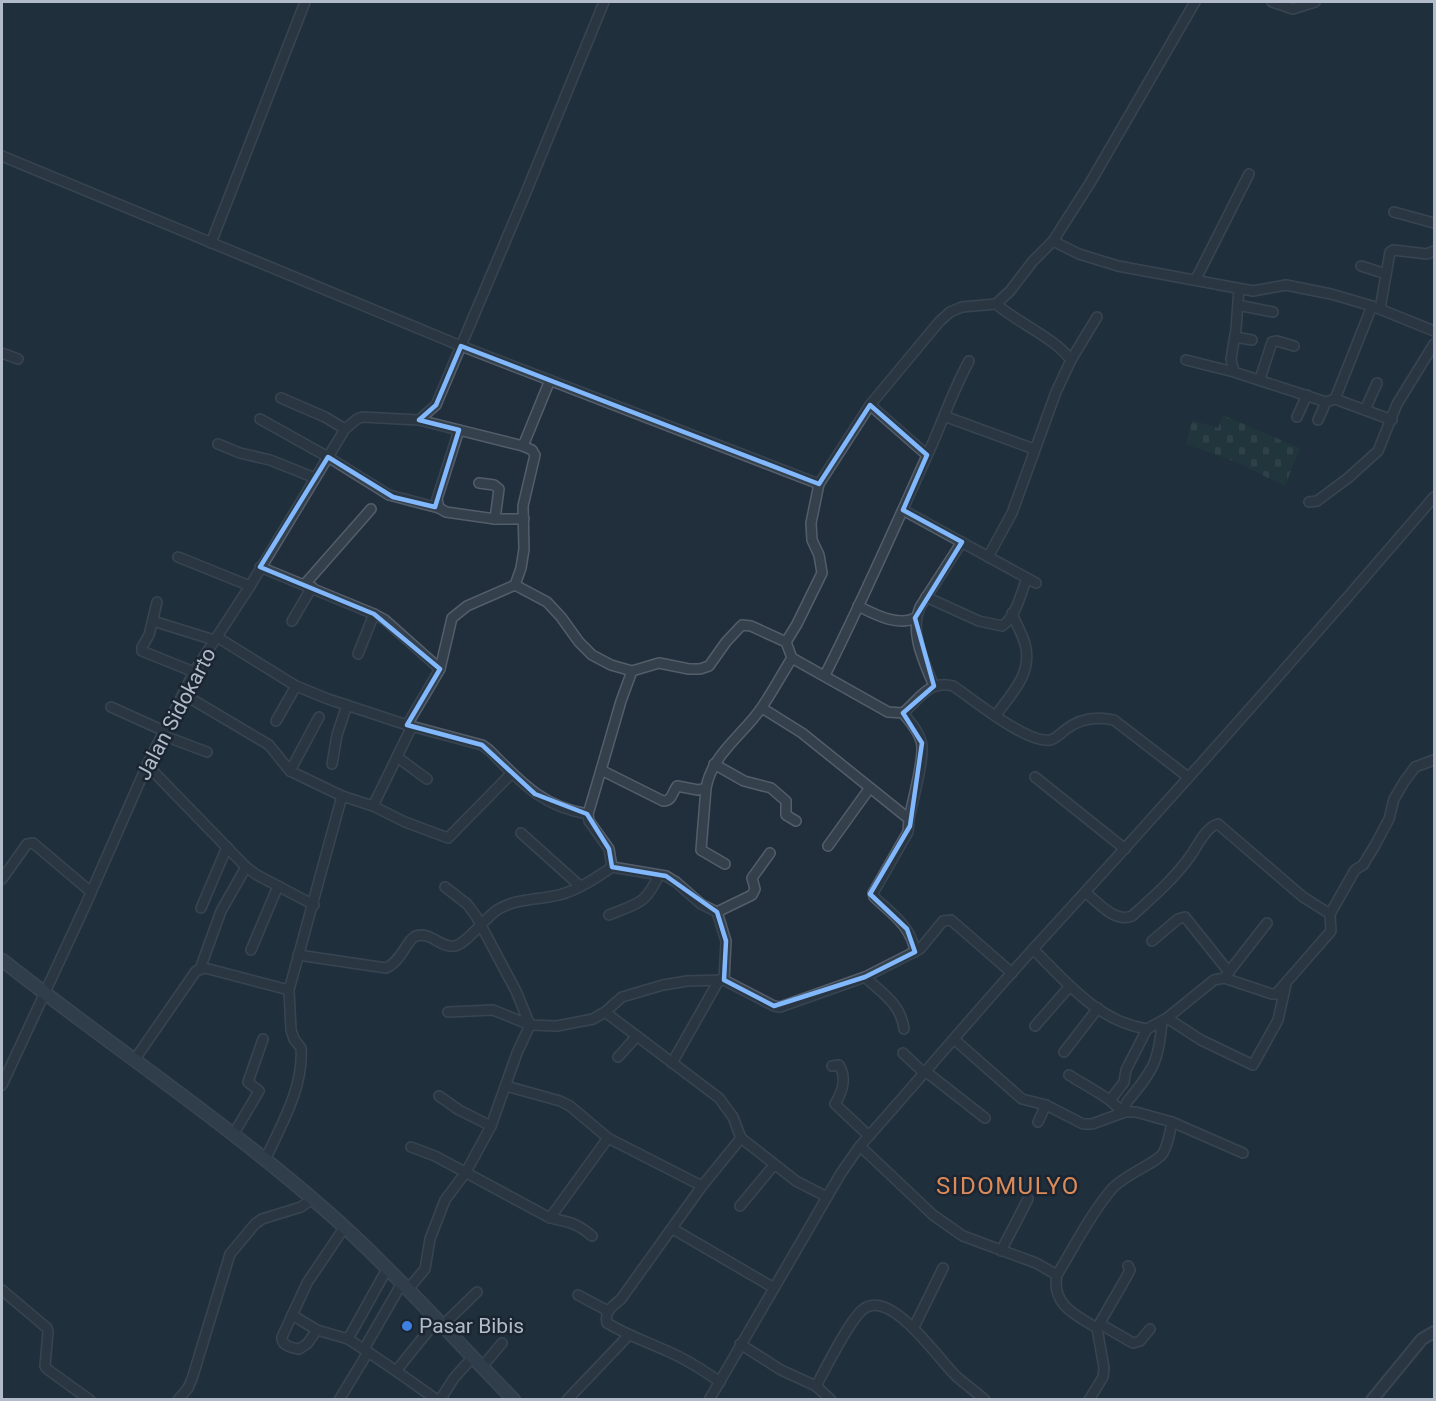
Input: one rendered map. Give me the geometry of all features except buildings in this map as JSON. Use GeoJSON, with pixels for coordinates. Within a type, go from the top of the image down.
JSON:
{"type":"FeatureCollection","features":[{"type":"Feature","properties":{"kind":"main road"},"geometry":{"type":"LineString","coordinates":[[2,960],[135,1059],[312,1199],[405,1286],[514,1400]]}},
{"type":"Feature","properties":{"kind":"street"},"geometry":{"type":"LineString","coordinates":[[211,243],[304,2]]}},
{"type":"Feature","properties":{"kind":"street"},"geometry":{"type":"LineString","coordinates":[[419,420],[436,405],[604,2]]}},
{"type":"Feature","properties":{"kind":"street"},"geometry":{"type":"LineString","coordinates":[[786,642],[822,573],[819,555],[812,540],[811,523],[819,484],[870,405],[939,322],[950,312],[962,307],[996,304],[1053,241],[1090,183],[1195,2]]}},
{"type":"Feature","properties":{"kind":"street"},"geometry":{"type":"LineString","coordinates":[[1272,2],[1293,9],[1314,2]]}},
{"type":"Feature","properties":{"kind":"street"},"geometry":{"type":"LineString","coordinates":[[2,156],[461,346],[819,484]]}},
{"type":"Feature","properties":{"kind":"street"},"geometry":{"type":"LineString","coordinates":[[1196,279],[1249,174]]}},
{"type":"Feature","properties":{"kind":"street"},"geometry":{"type":"LineString","coordinates":[[1394,212],[1434,224]]}},
{"type":"Feature","properties":{"kind":"street"},"geometry":{"type":"LineString","coordinates":[[1053,241],[1078,254],[1118,266],[1239,289],[1259,291],[1286,285],[1331,294],[1376,307],[1434,331]]}},
{"type":"Feature","properties":{"kind":"street"},"geometry":{"type":"LineString","coordinates":[[1318,420],[1331,400],[1376,307],[1390,252],[1394,250],[1427,254],[1434,251]]}},
{"type":"Feature","properties":{"kind":"street"},"geometry":{"type":"LineString","coordinates":[[1361,266],[1386,274]]}},
{"type":"Feature","properties":{"kind":"street"},"geometry":{"type":"LineString","coordinates":[[1234,372],[1231,359],[1239,289]]}},
{"type":"Feature","properties":{"kind":"street"},"geometry":{"type":"LineString","coordinates":[[996,304],[1065,352],[1071,360]]}},
{"type":"Feature","properties":{"kind":"street"},"geometry":{"type":"LineString","coordinates":[[1238,305],[1273,312]]}},
{"type":"Feature","properties":{"kind":"street"},"geometry":{"type":"LineString","coordinates":[[987,557],[1012,513],[1056,392],[1071,360],[1097,317]]}},
{"type":"Feature","properties":{"kind":"street"},"geometry":{"type":"LineString","coordinates":[[1235,337],[1252,340]]}},
{"type":"Feature","properties":{"kind":"street"},"geometry":{"type":"LineString","coordinates":[[1260,379],[1273,341],[1294,346]]}},
{"type":"Feature","properties":{"kind":"street"},"geometry":{"type":"LineString","coordinates":[[1309,502],[1317,501],[1348,478],[1378,451],[1397,404],[1434,344]]}},
{"type":"Feature","properties":{"kind":"street"},"geometry":{"type":"LineString","coordinates":[[2,353],[18,359]]}},
{"type":"Feature","properties":{"kind":"street"},"geometry":{"type":"LineString","coordinates":[[1186,360],[1260,379],[1392,420]]}},
{"type":"Feature","properties":{"kind":"street"},"geometry":{"type":"LineString","coordinates":[[825,675],[903,510],[957,383],[969,361]]}},
{"type":"Feature","properties":{"kind":"street"},"geometry":{"type":"LineString","coordinates":[[523,446],[550,380]]}},
{"type":"Feature","properties":{"kind":"street"},"geometry":{"type":"LineString","coordinates":[[1365,410],[1377,383]]}},
{"type":"Feature","properties":{"kind":"street"},"geometry":{"type":"LineString","coordinates":[[1297,417],[1307,395]]}},
{"type":"Feature","properties":{"kind":"street"},"geometry":{"type":"LineString","coordinates":[[281,398],[325,417],[345,429],[357,418],[362,417],[419,420],[523,446],[532,450],[535,455],[523,506],[524,549],[515,585],[467,606],[452,618],[440,669],[409,726],[373,806]]}},
{"type":"Feature","properties":{"kind":"street"},"geometry":{"type":"LineString","coordinates":[[870,405],[927,455]]}},
{"type":"Feature","properties":{"kind":"street"},"geometry":{"type":"LineString","coordinates":[[944,416],[1034,449]]}},
{"type":"Feature","properties":{"kind":"street"},"geometry":{"type":"LineString","coordinates":[[260,419],[393,497],[439,508],[446,512],[495,519],[524,519]]}},
{"type":"Feature","properties":{"kind":"street","name":"Jalan Sidokarto"},"geometry":{"type":"LineString","coordinates":[[2,1085],[147,765],[183,693],[345,429]]}},
{"type":"Feature","properties":{"kind":"street"},"geometry":{"type":"LineString","coordinates":[[439,508],[437,499],[459,430]]}},
{"type":"Feature","properties":{"kind":"street"},"geometry":{"type":"LineString","coordinates":[[218,444],[240,453],[270,460],[315,478]]}},
{"type":"Feature","properties":{"kind":"street"},"geometry":{"type":"LineString","coordinates":[[479,483],[494,485],[499,489],[495,519]]}},
{"type":"Feature","properties":{"kind":"street"},"geometry":{"type":"LineString","coordinates":[[710,1400],[740,1344],[841,1173],[869,1136],[1288,667],[1434,497]]}},
{"type":"Feature","properties":{"kind":"street"},"geometry":{"type":"LineString","coordinates":[[292,621],[308,586],[371,509]]}},
{"type":"Feature","properties":{"kind":"street"},"geometry":{"type":"LineString","coordinates":[[903,510],[1032,580],[1005,624],[997,626],[979,621],[926,597]]}},
{"type":"Feature","properties":{"kind":"street"},"geometry":{"type":"LineString","coordinates":[[934,686],[923,658],[915,618],[926,597],[962,543]]}},
{"type":"Feature","properties":{"kind":"street"},"geometry":{"type":"LineString","coordinates":[[178,557],[250,586]]}},
{"type":"Feature","properties":{"kind":"street"},"geometry":{"type":"LineString","coordinates":[[260,567],[385,620],[440,669]]}},
{"type":"Feature","properties":{"kind":"street"},"geometry":{"type":"LineString","coordinates":[[515,585],[548,602],[579,642],[592,655],[611,665],[632,671],[660,663],[700,669],[709,666],[726,642],[742,625],[751,626],[786,642],[792,658],[888,712],[903,713],[916,730],[922,743],[920,767],[908,832],[873,893],[874,897],[907,929],[913,940],[915,951]]}},
{"type":"Feature","properties":{"kind":"street"},"geometry":{"type":"LineString","coordinates":[[157,602],[142,651],[194,672]]}},
{"type":"Feature","properties":{"kind":"street"},"geometry":{"type":"LineString","coordinates":[[858,606],[881,617],[904,622],[915,618]]}},
{"type":"Feature","properties":{"kind":"street"},"geometry":{"type":"LineString","coordinates":[[996,715],[1020,685],[1027,668],[1028,657],[1025,643],[1012,613]]}},
{"type":"Feature","properties":{"kind":"street"},"geometry":{"type":"LineString","coordinates":[[358,654],[374,614]]}},
{"type":"Feature","properties":{"kind":"street"},"geometry":{"type":"LineString","coordinates":[[153,621],[216,638],[296,686],[409,726],[482,745],[535,794],[568,811],[588,814]]}},
{"type":"Feature","properties":{"kind":"street"},"geometry":{"type":"LineString","coordinates":[[726,864],[701,850],[708,777],[714,764],[762,708],[792,658]]}},
{"type":"Feature","properties":{"kind":"street"},"geometry":{"type":"LineString","coordinates":[[612,867],[609,849],[589,821],[588,814],[632,671]]}},
{"type":"Feature","properties":{"kind":"street"},"geometry":{"type":"LineString","coordinates":[[903,713],[923,692],[945,683],[953,686],[1024,735],[1042,740],[1054,738],[1077,722],[1091,718],[1114,720],[1188,777]]}},
{"type":"Feature","properties":{"kind":"street"},"geometry":{"type":"LineString","coordinates":[[276,722],[296,686]]}},
{"type":"Feature","properties":{"kind":"street"},"geometry":{"type":"LineString","coordinates":[[183,693],[269,745],[291,771],[342,796],[373,806],[405,822],[448,838],[512,773]]}},
{"type":"Feature","properties":{"kind":"street"},"geometry":{"type":"LineString","coordinates":[[332,764],[337,735],[347,705]]}},
{"type":"Feature","properties":{"kind":"street"},"geometry":{"type":"LineString","coordinates":[[111,707],[207,752]]}},
{"type":"Feature","properties":{"kind":"street"},"geometry":{"type":"LineString","coordinates":[[762,708],[797,729],[909,819]]}},
{"type":"Feature","properties":{"kind":"street"},"geometry":{"type":"LineString","coordinates":[[291,771],[319,717]]}},
{"type":"Feature","properties":{"kind":"street"},"geometry":{"type":"LineString","coordinates":[[397,757],[427,779]]}},
{"type":"Feature","properties":{"kind":"street"},"geometry":{"type":"LineString","coordinates":[[1152,941],[1178,919],[1185,917],[1226,975],[1272,994],[1279,992],[1331,931],[1329,914],[1355,870],[1363,865],[1374,847],[1389,819],[1394,800],[1404,782],[1415,766],[1434,760]]}},
{"type":"Feature","properties":{"kind":"street"},"geometry":{"type":"LineString","coordinates":[[714,764],[744,781],[771,788],[786,801],[786,815],[796,821]]}},
{"type":"Feature","properties":{"kind":"street"},"geometry":{"type":"LineString","coordinates":[[147,765],[246,867],[314,905]]}},
{"type":"Feature","properties":{"kind":"street"},"geometry":{"type":"LineString","coordinates":[[601,770],[663,801],[670,800],[676,786],[698,790],[706,788]]}},
{"type":"Feature","properties":{"kind":"street"},"geometry":{"type":"LineString","coordinates":[[1035,777],[1125,849]]}},
{"type":"Feature","properties":{"kind":"street"},"geometry":{"type":"LineString","coordinates":[[828,846],[870,789]]}},
{"type":"Feature","properties":{"kind":"street"},"geometry":{"type":"LineString","coordinates":[[265,1160],[292,1102],[302,1054],[291,1030],[289,990],[342,796]]}},
{"type":"Feature","properties":{"kind":"street"},"geometry":{"type":"LineString","coordinates":[[1086,893],[1117,917],[1125,919],[1132,916],[1174,877],[1208,832],[1215,824],[1218,824],[1303,897],[1329,914]]}},
{"type":"Feature","properties":{"kind":"street"},"geometry":{"type":"LineString","coordinates":[[521,833],[580,886]]}},
{"type":"Feature","properties":{"kind":"street"},"geometry":{"type":"LineString","coordinates":[[2,879],[27,844],[33,843],[91,892]]}},
{"type":"Feature","properties":{"kind":"street"},"geometry":{"type":"LineString","coordinates":[[201,908],[227,847]]}},
{"type":"Feature","properties":{"kind":"street"},"geometry":{"type":"LineString","coordinates":[[717,912],[752,895],[755,889],[752,878],[770,853]]}},
{"type":"Feature","properties":{"kind":"street"},"geometry":{"type":"LineString","coordinates":[[200,969],[221,911],[246,867]]}},
{"type":"Feature","properties":{"kind":"street"},"geometry":{"type":"LineString","coordinates":[[298,955],[386,968],[395,964],[413,937],[426,936],[447,946],[455,946],[467,939],[479,925],[498,910],[521,900],[560,894],[580,886],[612,867],[659,875],[676,882],[701,904],[717,912],[726,941],[722,980],[672,1062]]}},
{"type":"Feature","properties":{"kind":"street"},"geometry":{"type":"LineString","coordinates":[[609,915],[644,900],[659,875]]}},
{"type":"Feature","properties":{"kind":"street"},"geometry":{"type":"LineString","coordinates":[[251,950],[278,886]]}},
{"type":"Feature","properties":{"kind":"street"},"geometry":{"type":"LineString","coordinates":[[339,1400],[405,1286],[425,1269],[430,1239],[445,1200],[466,1172],[491,1126],[517,1053],[530,1025],[516,991],[476,916],[467,904],[445,887]]}},
{"type":"Feature","properties":{"kind":"street"},"geometry":{"type":"LineString","coordinates":[[448,1012],[493,1010],[530,1025],[557,1026],[593,1019],[605,1012],[616,1000],[638,991],[687,981],[722,980],[777,1007],[865,977],[920,950],[943,921],[951,921],[1012,974]]}},
{"type":"Feature","properties":{"kind":"street"},"geometry":{"type":"LineString","coordinates":[[1034,949],[1070,986],[1098,1008],[1119,1022],[1131,1027],[1147,1029],[1165,1020],[1214,980],[1226,975],[1267,923]]}},
{"type":"Feature","properties":{"kind":"street"},"geometry":{"type":"LineString","coordinates":[[135,1059],[196,971],[200,969],[205,968],[289,990]]}},
{"type":"Feature","properties":{"kind":"street"},"geometry":{"type":"LineString","coordinates":[[865,977],[894,1003],[903,1018],[904,1029]]}},
{"type":"Feature","properties":{"kind":"street"},"geometry":{"type":"LineString","coordinates":[[1165,1020],[1253,1065],[1278,1020],[1286,984]]}},
{"type":"Feature","properties":{"kind":"street"},"geometry":{"type":"LineString","coordinates":[[1035,1026],[1070,986]]}},
{"type":"Feature","properties":{"kind":"street"},"geometry":{"type":"LineString","coordinates":[[1064,1052],[1098,1008]]}},
{"type":"Feature","properties":{"kind":"street"},"geometry":{"type":"LineString","coordinates":[[605,1012],[720,1098],[733,1117],[741,1138],[774,1165],[827,1197]]}},
{"type":"Feature","properties":{"kind":"street"},"geometry":{"type":"LineString","coordinates":[[1124,1112],[1127,1102],[1151,1073],[1165,1020]]}},
{"type":"Feature","properties":{"kind":"street"},"geometry":{"type":"LineString","coordinates":[[1111,1100],[1124,1082],[1126,1070],[1147,1029]]}},
{"type":"Feature","properties":{"kind":"street"},"geometry":{"type":"LineString","coordinates":[[618,1057],[637,1036]]}},
{"type":"Feature","properties":{"kind":"street"},"geometry":{"type":"LineString","coordinates":[[233,1135],[259,1091],[248,1082],[262,1038]]}},
{"type":"Feature","properties":{"kind":"street"},"geometry":{"type":"LineString","coordinates":[[955,1040],[1022,1099],[1046,1105],[1088,1125],[1124,1112],[1137,1112],[1172,1122],[1243,1153]]}},
{"type":"Feature","properties":{"kind":"street"},"geometry":{"type":"LineString","coordinates":[[903,1053],[924,1072],[985,1118]]}},
{"type":"Feature","properties":{"kind":"street"},"geometry":{"type":"LineString","coordinates":[[832,1066],[838,1065],[843,1074],[843,1087],[835,1104],[869,1136]]}},
{"type":"Feature","properties":{"kind":"street"},"geometry":{"type":"LineString","coordinates":[[1069,1075],[1111,1100],[1124,1112]]}},
{"type":"Feature","properties":{"kind":"street"},"geometry":{"type":"LineString","coordinates":[[506,1086],[570,1106],[608,1138],[702,1186]]}},
{"type":"Feature","properties":{"kind":"street"},"geometry":{"type":"LineString","coordinates":[[439,1096],[459,1110],[491,1126]]}},
{"type":"Feature","properties":{"kind":"street"},"geometry":{"type":"LineString","coordinates":[[1038,1122],[1046,1105]]}},
{"type":"Feature","properties":{"kind":"street"},"geometry":{"type":"LineString","coordinates":[[1150,1329],[1140,1341],[1133,1343],[1072,1313],[1059,1301],[1056,1291],[1057,1275],[1102,1200],[1113,1187],[1127,1175],[1164,1153],[1172,1122]]}},
{"type":"Feature","properties":{"kind":"street"},"geometry":{"type":"LineString","coordinates":[[550,1218],[608,1138]]}},
{"type":"Feature","properties":{"kind":"street"},"geometry":{"type":"LineString","coordinates":[[720,1382],[669,1351],[628,1336],[608,1323],[606,1317],[608,1311],[621,1299],[673,1229],[702,1186],[741,1138]]}},
{"type":"Feature","properties":{"kind":"street"},"geometry":{"type":"LineString","coordinates":[[861,1146],[933,1215],[963,1236],[1036,1263],[1057,1275]]}},
{"type":"Feature","properties":{"kind":"street"},"geometry":{"type":"LineString","coordinates":[[411,1147],[435,1156],[550,1218],[580,1226],[592,1236]]}},
{"type":"Feature","properties":{"kind":"street"},"geometry":{"type":"LineString","coordinates":[[740,1206],[774,1165]]}},
{"type":"Feature","properties":{"kind":"street"},"geometry":{"type":"LineString","coordinates":[[178,1400],[192,1379],[230,1254],[262,1219],[301,1207],[312,1199]]}},
{"type":"Feature","properties":{"kind":"street"},"geometry":{"type":"LineString","coordinates":[[1001,1251],[1028,1199]]}},
{"type":"Feature","properties":{"kind":"street"},"geometry":{"type":"LineString","coordinates":[[317,1330],[307,1344],[299,1349],[284,1344],[282,1337],[292,1315],[319,1263],[344,1228]]}},
{"type":"Feature","properties":{"kind":"street"},"geometry":{"type":"LineString","coordinates":[[673,1229],[774,1288]]}},
{"type":"Feature","properties":{"kind":"street"},"geometry":{"type":"LineString","coordinates":[[1089,1400],[1103,1377],[1104,1368],[1098,1326],[1130,1270],[1128,1266]]}},
{"type":"Feature","properties":{"kind":"street"},"geometry":{"type":"LineString","coordinates":[[914,1327],[943,1268]]}},
{"type":"Feature","properties":{"kind":"street"},"geometry":{"type":"LineString","coordinates":[[348,1339],[387,1269]]}},
{"type":"Feature","properties":{"kind":"street"},"geometry":{"type":"LineString","coordinates":[[2,1290],[47,1328],[45,1366],[47,1369],[90,1400]]}},
{"type":"Feature","properties":{"kind":"street"},"geometry":{"type":"LineString","coordinates":[[396,1371],[440,1323],[477,1292]]}},
{"type":"Feature","properties":{"kind":"street"},"geometry":{"type":"LineString","coordinates":[[578,1295],[608,1311]]}},
{"type":"Feature","properties":{"kind":"street"},"geometry":{"type":"LineString","coordinates":[[816,1386],[855,1317],[864,1308],[874,1305],[883,1307],[914,1327],[956,1375],[985,1400]]}},
{"type":"Feature","properties":{"kind":"street"},"geometry":{"type":"LineString","coordinates":[[292,1315],[317,1330],[348,1339],[438,1400],[472,1358]]}},
{"type":"Feature","properties":{"kind":"street"},"geometry":{"type":"LineString","coordinates":[[1372,1400],[1422,1339],[1433,1331]]}},
{"type":"Feature","properties":{"kind":"street"},"geometry":{"type":"LineString","coordinates":[[567,1400],[628,1336]]}},
{"type":"Feature","properties":{"kind":"street"},"geometry":{"type":"LineString","coordinates":[[482,1367],[502,1343]]}},
{"type":"Feature","properties":{"kind":"street"},"geometry":{"type":"LineString","coordinates":[[740,1344],[781,1370],[816,1386],[831,1400]]}},
{"type":"Feature","properties":{"kind":"highlighted area"},"geometry":{"type":"Polygon","coordinates":[[[461,346],[819,484],[870,405],[927,455],[903,510],[962,542],[915,618],[934,686],[903,713],[922,743],[910,826],[870,894],[907,929],[915,952],[865,977],[774,1006],[724,980],[726,941],[717,912],[666,876],[612,867],[609,849],[587,814],[535,794],[482,745],[407,725],[440,669],[374,614],[260,567],[328,457],[393,497],[435,507],[459,430],[419,420],[436,405],[461,346]]]}},
{"type":"Feature","properties":{"kind":"green space"},"geometry":{"type":"Polygon","coordinates":[[[1223,415],[1300,448],[1285,486],[1236,462],[1186,444],[1192,420],[1218,428],[1223,415]]]}},
{"type":"Feature","properties":{"kind":"place","name":"Pasar Bibis"},"geometry":{"type":"Point","coordinates":[407,1326]}},
{"type":"Feature","properties":{"kind":"district","name":"SIDOMULYO"},"geometry":{"type":"Point","coordinates":[1008,1186]}}]}
